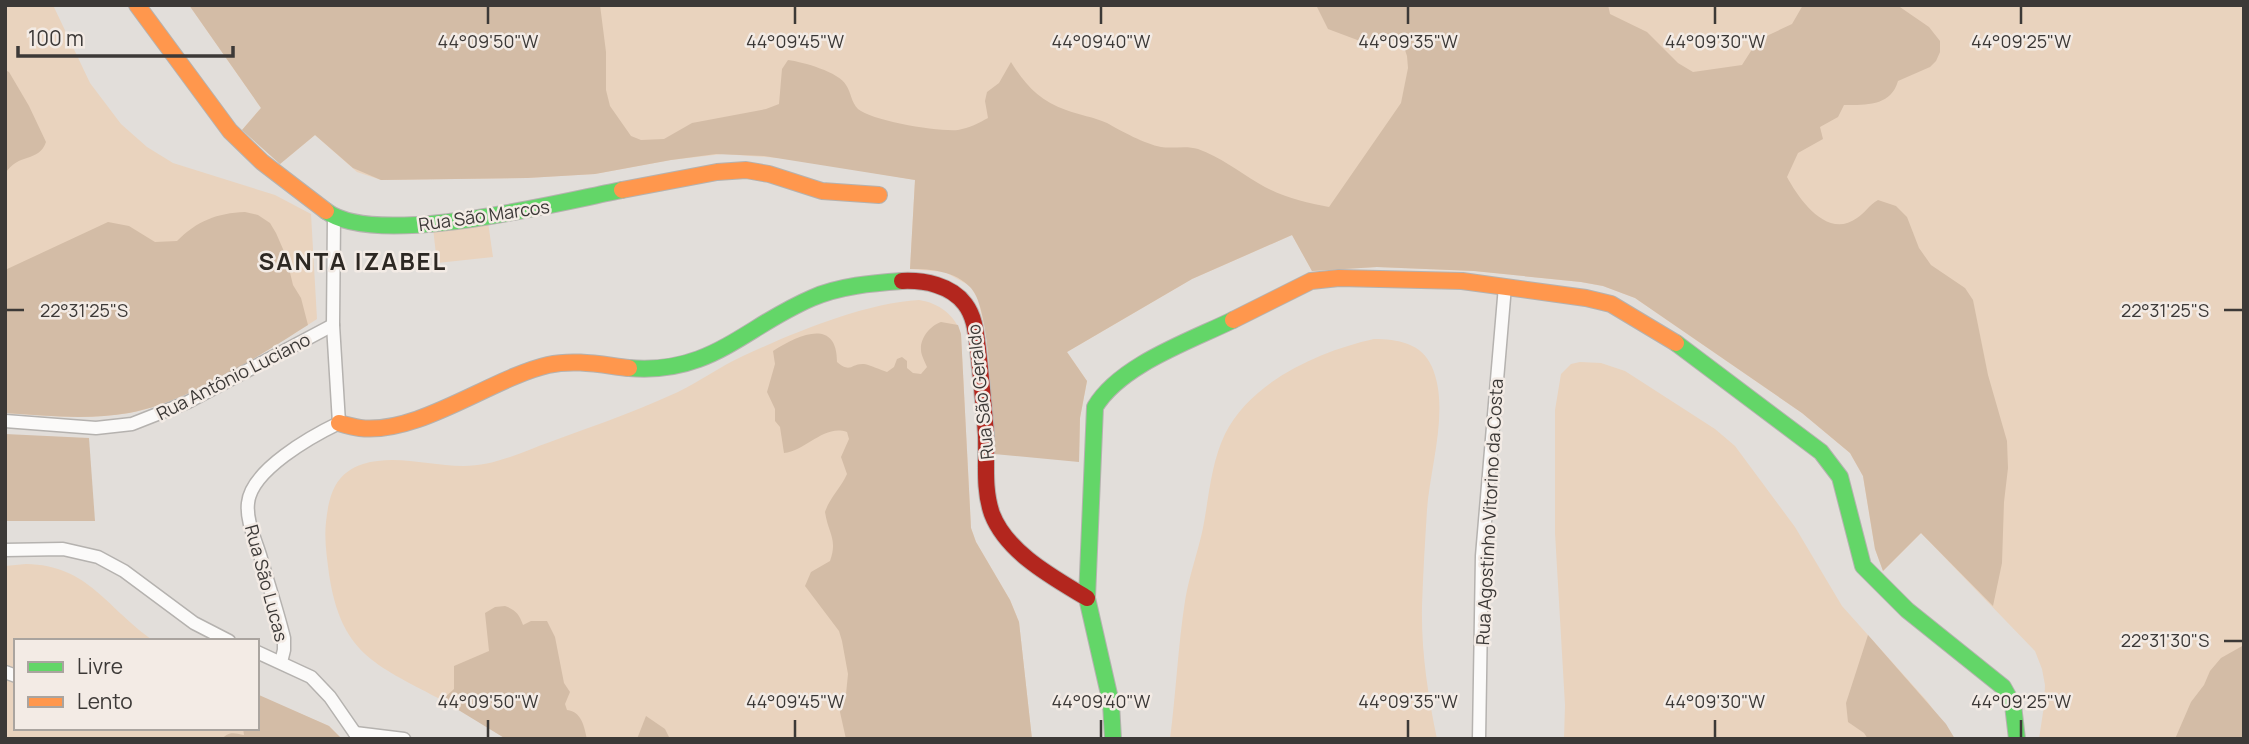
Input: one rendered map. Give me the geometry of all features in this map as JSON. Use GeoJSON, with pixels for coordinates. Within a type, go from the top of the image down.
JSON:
{"type":"FeatureCollection","features":[{"type":"Feature","properties":{"kind":"street","name":"Rua São Marcos"},"geometry":{"type":"LineString","coordinates":[[137,5],[230,131],[262,162],[334,218],[396,226],[455,222],[717,172],[736,171],[769,174],[822,191],[879,195]]}},
{"type":"Feature","properties":{"kind":"street"},"geometry":{"type":"LineString","coordinates":[[334,218],[333,325],[339,423]]}},
{"type":"Feature","properties":{"kind":"street"},"geometry":{"type":"LineString","coordinates":[[1113,739],[1111,703],[1087,598],[1094,413],[1102,395],[1121,378],[1156,358],[1311,281],[1328,278],[1462,281],[1586,298],[1621,309],[1672,340],[1812,443],[1828,460],[1840,477],[1863,566],[1907,610],[2003,687],[2014,708],[2017,739]]}},
{"type":"Feature","properties":{"kind":"street","name":"Rua São Geraldo"},"geometry":{"type":"LineString","coordinates":[[339,423],[361,430],[381,428],[428,414],[533,369],[560,362],[642,369],[695,360],[719,352],[760,326],[824,293],[882,282],[922,281],[952,293],[965,304],[973,317],[986,425],[989,499],[994,520],[1020,549],[1058,580],[1087,598]]}},
{"type":"Feature","properties":{"kind":"street","name":"Rua Agostinho Vitorino da Costa"},"geometry":{"type":"LineString","coordinates":[[1479,739],[1482,556],[1505,286]]}},
{"type":"Feature","properties":{"kind":"street","name":"Rua Antônio Luciano"},"geometry":{"type":"LineString","coordinates":[[5,421],[96,428],[132,424],[188,402],[333,325]]}},
{"type":"Feature","properties":{"kind":"street","name":"Rua São Lucas"},"geometry":{"type":"LineString","coordinates":[[281,662],[284,638],[248,513],[249,496],[258,481],[282,457],[339,423]]}},
{"type":"Feature","properties":{"kind":"street"},"geometry":{"type":"LineString","coordinates":[[5,550],[63,549],[91,554],[124,571],[194,623],[225,639]]}},
{"type":"Feature","properties":{"kind":"street"},"geometry":{"type":"LineString","coordinates":[[259,653],[311,677],[330,697],[357,736],[404,739]]}},
{"type":"Feature","properties":{"kind":"shaded area"},"geometry":{"type":"Polygon","coordinates":[[[5,5],[53,5],[90,83],[121,124],[147,147],[173,163],[275,195],[311,214],[317,319],[226,374],[176,399],[152,407],[99,416],[5,413],[5,5]]]}},
{"type":"Feature","properties":{"kind":"shaded area"},"geometry":{"type":"Polygon","coordinates":[[[189,5],[2244,5],[2244,739],[2039,739],[2045,685],[2035,651],[1921,533],[1883,571],[1875,549],[1863,476],[1850,453],[1802,413],[1635,298],[1603,286],[1474,271],[1377,267],[1312,271],[1292,235],[1192,279],[1067,352],[1087,381],[1080,418],[1079,462],[986,335],[978,299],[970,286],[945,272],[910,269],[915,180],[792,159],[723,154],[595,174],[381,180],[357,172],[315,135],[280,164],[242,130],[261,108],[189,5]]]}},
{"type":"Feature","properties":{"kind":"shaded area"},"geometry":{"type":"Polygon","coordinates":[[[189,5],[600,5],[606,52],[606,90],[610,106],[631,136],[641,140],[664,139],[692,123],[766,109],[779,104],[782,69],[788,60],[811,65],[836,76],[846,85],[858,109],[877,118],[906,125],[958,130],[988,118],[985,101],[987,92],[999,83],[1011,62],[1034,91],[1048,102],[1102,121],[1155,145],[1198,149],[1275,192],[1329,207],[1401,103],[1408,68],[1402,41],[1360,41],[1328,29],[1316,5],[1608,5],[1610,14],[1647,32],[1678,63],[1693,72],[1742,65],[1758,40],[1792,24],[1803,5],[1897,5],[1929,27],[1940,41],[1940,52],[1936,61],[1930,67],[1898,81],[1895,89],[1884,100],[1869,104],[1844,105],[1838,117],[1820,127],[1823,139],[1798,153],[1787,177],[1815,214],[1835,224],[1857,218],[1878,200],[1896,206],[1907,217],[1919,248],[1931,265],[1965,288],[1973,300],[1988,375],[2007,441],[2008,468],[2002,563],[1993,606],[1921,533],[1883,571],[1875,549],[1863,476],[1850,453],[1802,413],[1635,298],[1603,286],[1474,271],[1377,267],[1312,271],[1292,235],[1192,279],[1067,352],[1087,381],[1080,418],[1079,462],[994,454],[987,341],[978,300],[971,288],[958,278],[935,271],[910,269],[915,180],[764,156],[716,154],[595,174],[381,180],[353,168],[315,135],[280,164],[242,130],[261,108],[189,5]]]}},
{"type":"Feature","properties":{"kind":"shaded area"},"geometry":{"type":"Polygon","coordinates":[[[5,70],[9,72],[29,106],[46,142],[38,153],[16,163],[5,174],[5,70]]]}},
{"type":"Feature","properties":{"kind":"shaded area"},"geometry":{"type":"Polygon","coordinates":[[[245,212],[258,215],[270,223],[276,233],[286,256],[293,285],[301,298],[308,325],[222,377],[151,408],[99,416],[5,413],[5,270],[108,222],[129,226],[155,242],[177,241],[208,219],[245,212]]]}},
{"type":"Feature","properties":{"kind":"shaded area"},"geometry":{"type":"Polygon","coordinates":[[[488,222],[493,257],[437,263],[433,228],[488,222]]]}},
{"type":"Feature","properties":{"kind":"shaded area"},"geometry":{"type":"Polygon","coordinates":[[[919,300],[945,311],[955,321],[961,334],[971,528],[1019,622],[1032,739],[506,739],[379,665],[364,653],[342,622],[329,574],[325,535],[327,512],[335,486],[353,468],[388,460],[451,466],[497,461],[660,400],[735,360],[806,329],[875,307],[919,300]]]}},
{"type":"Feature","properties":{"kind":"shaded area"},"geometry":{"type":"Polygon","coordinates":[[[941,322],[958,325],[961,334],[971,528],[1019,622],[1032,739],[846,739],[840,712],[846,694],[848,674],[842,641],[839,631],[805,586],[811,572],[830,561],[833,541],[825,512],[847,474],[841,457],[849,439],[847,432],[831,432],[784,453],[780,427],[775,421],[775,409],[767,392],[775,364],[773,351],[804,336],[823,335],[831,339],[837,362],[845,367],[864,364],[887,372],[894,367],[897,359],[902,357],[907,361],[907,368],[913,373],[921,374],[927,367],[921,352],[922,341],[930,329],[941,322]]]}},
{"type":"Feature","properties":{"kind":"shaded area"},"geometry":{"type":"Polygon","coordinates":[[[1374,339],[1408,344],[1422,352],[1432,367],[1437,383],[1439,419],[1427,510],[1422,623],[1426,673],[1437,739],[1170,739],[1185,601],[1203,528],[1213,468],[1225,434],[1252,398],[1289,371],[1332,351],[1374,339]]]}},
{"type":"Feature","properties":{"kind":"shaded area"},"geometry":{"type":"Polygon","coordinates":[[[1601,363],[1625,371],[1715,429],[1735,446],[1795,527],[1842,606],[1927,701],[1955,739],[1564,739],[1565,705],[1555,533],[1555,410],[1561,374],[1571,364],[1601,363]]]}},
{"type":"Feature","properties":{"kind":"shaded area"},"geometry":{"type":"Polygon","coordinates":[[[5,434],[89,438],[95,521],[5,521],[5,434]]]}},
{"type":"Feature","properties":{"kind":"shaded area"},"geometry":{"type":"Polygon","coordinates":[[[5,566],[48,566],[66,572],[82,580],[151,639],[14,639],[14,730],[259,730],[259,696],[329,726],[342,739],[5,739],[5,566]]]}},
{"type":"Feature","properties":{"kind":"shaded area"},"geometry":{"type":"Polygon","coordinates":[[[505,606],[517,613],[523,625],[531,621],[547,621],[555,637],[564,683],[570,692],[565,704],[567,710],[579,717],[587,739],[506,739],[442,700],[454,689],[454,666],[489,651],[485,613],[495,607],[505,606]]]}},
{"type":"Feature","properties":{"kind":"shaded area"},"geometry":{"type":"Polygon","coordinates":[[[1868,635],[1946,724],[1955,739],[1868,739],[1848,722],[1846,703],[1868,635]]]}},
{"type":"Feature","properties":{"kind":"shaded area"},"geometry":{"type":"Polygon","coordinates":[[[2244,645],[2244,739],[2175,739],[2191,702],[2204,685],[2210,671],[2221,658],[2244,645]]]}},
{"type":"Feature","properties":{"kind":"shaded area"},"geometry":{"type":"Polygon","coordinates":[[[259,695],[329,726],[342,739],[222,739],[234,733],[244,735],[243,730],[259,730],[259,695]]]}},
{"type":"Feature","properties":{"kind":"shaded area"},"geometry":{"type":"Polygon","coordinates":[[[646,716],[665,729],[670,739],[637,739],[646,716]]]}},
{"type":"Feature","properties":{"kind":"traffic: fast"},"geometry":{"type":"LineString","coordinates":[[326,211],[351,222],[425,224],[514,212],[622,190]]}},
{"type":"Feature","properties":{"kind":"traffic: fast"},"geometry":{"type":"LineString","coordinates":[[629,368],[658,368],[705,357],[822,294],[856,286],[902,281]]}},
{"type":"Feature","properties":{"kind":"traffic: fast"},"geometry":{"type":"LineString","coordinates":[[1113,739],[1111,703],[1087,598],[1095,407],[1106,392],[1138,367],[1233,320]]}},
{"type":"Feature","properties":{"kind":"traffic: fast"},"geometry":{"type":"LineString","coordinates":[[1676,343],[1821,452],[1840,477],[1863,566],[1907,610],[2003,687],[2013,705],[2017,739]]}},
{"type":"Feature","properties":{"kind":"traffic: slow"},"geometry":{"type":"LineString","coordinates":[[137,5],[230,131],[262,162],[326,211]]}},
{"type":"Feature","properties":{"kind":"traffic: slow"},"geometry":{"type":"LineString","coordinates":[[622,190],[717,172],[746,170],[769,174],[822,191],[879,195]]}},
{"type":"Feature","properties":{"kind":"traffic: slow"},"geometry":{"type":"LineString","coordinates":[[1233,320],[1311,281],[1339,278],[1462,281],[1586,298],[1611,304],[1676,343]]}},
{"type":"Feature","properties":{"kind":"traffic: slow"},"geometry":{"type":"LineString","coordinates":[[339,423],[360,428],[382,428],[406,423],[430,415],[503,381],[558,363],[629,368]]}},
{"type":"Feature","properties":{"kind":"traffic: jam"},"geometry":{"type":"LineString","coordinates":[[902,281],[928,283],[945,288],[959,298],[971,314],[978,349],[986,435],[986,485],[992,514],[999,528],[1020,552],[1046,573],[1087,598]]}},
{"type":"Feature","properties":{"kind":"district","name":"SANTA IZABEL"},"geometry":{"type":"Point","coordinates":[353,260]}}]}
